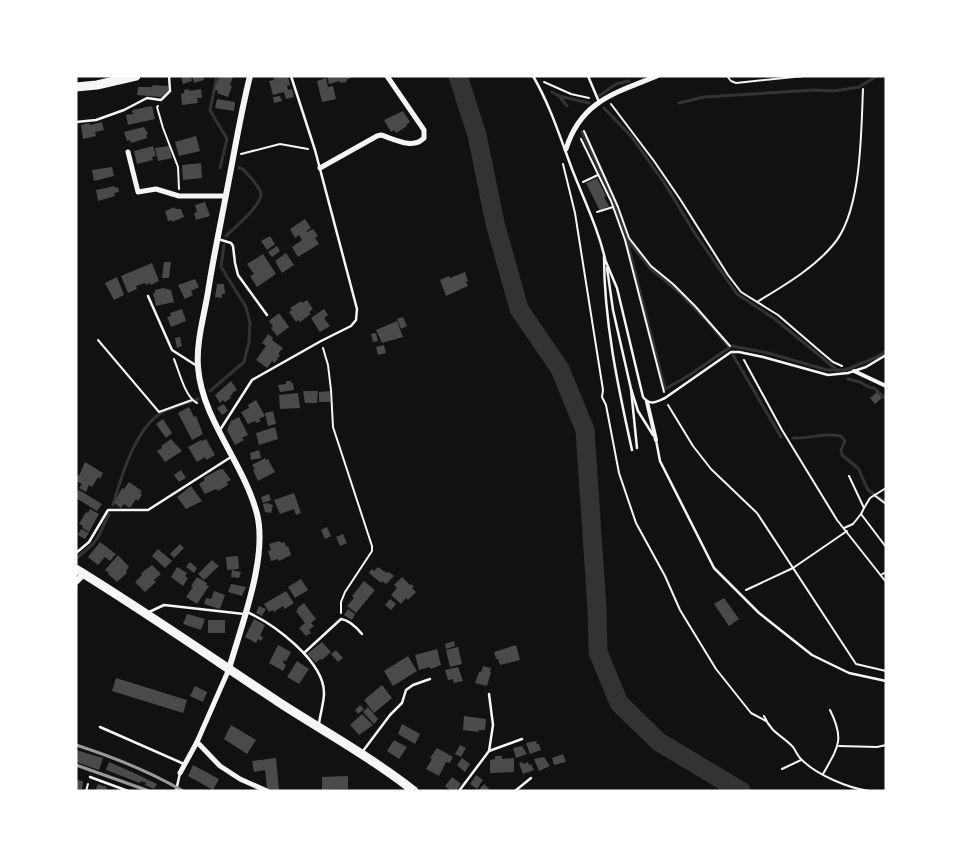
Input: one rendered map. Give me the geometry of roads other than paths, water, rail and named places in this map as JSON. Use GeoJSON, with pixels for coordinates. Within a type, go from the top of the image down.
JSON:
{"type":"FeatureCollection","features":[{"type":"Feature","properties":{"kind":"main road"},"geometry":{"type":"LineString","coordinates":[[76,87],[97,85],[136,76]]}},
{"type":"Feature","properties":{"kind":"main road"},"geometry":{"type":"LineString","coordinates":[[80,572],[318,728],[398,778],[414,791]]}},
{"type":"Feature","properties":{"kind":"street"},"geometry":{"type":"LineString","coordinates":[[180,773],[197,742],[229,670],[246,613],[255,574],[260,533],[251,496],[205,398],[198,366],[200,341],[217,239],[238,126],[250,76]]}},
{"type":"Feature","properties":{"kind":"street"},"geometry":{"type":"LineString","coordinates":[[320,168],[377,136],[381,135],[412,144],[420,142],[424,138],[424,130],[386,76]]}},
{"type":"Feature","properties":{"kind":"street"},"geometry":{"type":"LineString","coordinates":[[566,149],[570,134],[582,117],[598,100],[658,76]]}},
{"type":"Feature","properties":{"kind":"street"},"geometry":{"type":"LineString","coordinates":[[128,152],[138,192],[156,190],[179,196],[226,196]]}},
{"type":"Feature","properties":{"kind":"street"},"geometry":{"type":"LineString","coordinates":[[854,371],[886,386]]}},
{"type":"Feature","properties":{"kind":"street"},"geometry":{"type":"LineString","coordinates":[[647,402],[656,440]]}},
{"type":"Feature","properties":{"kind":"street"},"geometry":{"type":"LineString","coordinates":[[76,582],[80,572]]}},
{"type":"Feature","properties":{"kind":"street"},"geometry":{"type":"LineString","coordinates":[[197,742],[220,766],[240,780],[267,791]]}},
{"type":"Feature","properties":{"kind":"lane"},"geometry":{"type":"LineString","coordinates":[[76,122],[96,120],[124,110],[146,98],[161,100],[170,91],[169,76]]}},
{"type":"Feature","properties":{"kind":"lane"},"geometry":{"type":"LineString","coordinates":[[220,430],[252,380],[351,326],[357,315],[320,168],[291,76]]}},
{"type":"Feature","properties":{"kind":"lane"},"geometry":{"type":"LineString","coordinates":[[588,76],[598,100]]}},
{"type":"Feature","properties":{"kind":"lane"},"geometry":{"type":"LineString","coordinates":[[534,77],[547,102],[566,149],[604,252],[613,310],[638,412],[656,440],[660,461],[714,568],[759,613],[812,655],[849,673],[886,681]]}},
{"type":"Feature","properties":{"kind":"lane"},"geometry":{"type":"LineString","coordinates":[[217,239],[231,243],[233,246],[238,275],[267,315]]}},
{"type":"Feature","properties":{"kind":"lane"},"geometry":{"type":"LineString","coordinates":[[604,252],[605,293],[632,450]]}},
{"type":"Feature","properties":{"kind":"lane"},"geometry":{"type":"LineString","coordinates":[[606,262],[617,288],[643,397],[647,402],[653,404],[665,398],[726,353],[740,352],[828,375],[866,367],[886,355]]}},
{"type":"Feature","properties":{"kind":"lane"},"geometry":{"type":"LineString","coordinates":[[148,296],[172,350],[198,366]]}},
{"type":"Feature","properties":{"kind":"lane"},"geometry":{"type":"LineString","coordinates":[[631,389],[637,448]]}},
{"type":"Feature","properties":{"kind":"lane"},"geometry":{"type":"LineString","coordinates":[[76,553],[89,542],[108,510],[148,510],[232,457]]}},
{"type":"Feature","properties":{"kind":"lane"},"geometry":{"type":"LineString","coordinates":[[146,614],[164,605],[246,613],[272,626],[304,653],[323,684],[324,694],[318,728]]}},
{"type":"Feature","properties":{"kind":"lane"},"geometry":{"type":"LineString","coordinates":[[304,653],[341,619],[345,619],[362,634]]}},
{"type":"Feature","properties":{"kind":"lane"},"geometry":{"type":"LineString","coordinates":[[360,755],[390,715],[402,703],[406,690],[413,685],[430,679]]}},
{"type":"Feature","properties":{"kind":"lane"},"geometry":{"type":"LineString","coordinates":[[459,791],[489,751],[493,726],[490,694]]}},
{"type":"Feature","properties":{"kind":"lane"},"geometry":{"type":"LineString","coordinates":[[100,727],[184,764]]}},
{"type":"Feature","properties":{"kind":"lane"},"geometry":{"type":"LineString","coordinates":[[489,751],[522,740]]}},
{"type":"Feature","properties":{"kind":"lane"},"geometry":{"type":"LineString","coordinates":[[176,791],[180,773]]}},
{"type":"Feature","properties":{"kind":"lane"},"geometry":{"type":"LineString","coordinates":[[90,777],[128,791]]}},
{"type":"Feature","properties":{"kind":"lane"},"geometry":{"type":"LineString","coordinates":[[515,791],[531,778]]}},
{"type":"Feature","properties":{"kind":"waterway"},"geometry":{"type":"LineString","coordinates":[[217,76],[210,110],[227,139],[220,168]]}},
{"type":"Feature","properties":{"kind":"waterway"},"geometry":{"type":"LineString","coordinates":[[458,76],[477,135],[495,223],[519,309],[560,369],[585,430],[597,609],[598,652],[619,703],[659,742],[741,791]]}},
{"type":"Feature","properties":{"kind":"waterway"},"geometry":{"type":"LineString","coordinates":[[679,103],[704,97],[814,90],[834,91],[859,87],[877,76]]}},
{"type":"Feature","properties":{"kind":"waterway"},"geometry":{"type":"LineString","coordinates":[[599,96],[616,84],[629,81]]}},
{"type":"Feature","properties":{"kind":"waterway"},"geometry":{"type":"LineString","coordinates":[[552,92],[559,96],[567,106]]}},
{"type":"Feature","properties":{"kind":"waterway"},"geometry":{"type":"LineString","coordinates":[[559,96],[589,103]]}},
{"type":"Feature","properties":{"kind":"waterway"},"geometry":{"type":"LineString","coordinates":[[604,108],[631,136],[737,294],[775,319],[837,370]]}},
{"type":"Feature","properties":{"kind":"waterway"},"geometry":{"type":"LineString","coordinates":[[582,132],[613,199],[626,238],[651,269],[679,292],[729,347],[768,353],[827,370],[845,370],[877,357],[886,351]]}},
{"type":"Feature","properties":{"kind":"waterway"},"geometry":{"type":"LineString","coordinates":[[226,236],[252,210],[260,199],[261,194],[254,181],[243,169],[239,168]]}},
{"type":"Feature","properties":{"kind":"waterway"},"geometry":{"type":"LineString","coordinates":[[627,241],[665,389],[729,348]]}},
{"type":"Feature","properties":{"kind":"waterway"},"geometry":{"type":"LineString","coordinates":[[210,391],[244,362],[249,342],[250,323],[246,307],[221,267],[224,245]]}},
{"type":"Feature","properties":{"kind":"waterway"},"geometry":{"type":"LineString","coordinates":[[733,355],[781,437]]}},
{"type":"Feature","properties":{"kind":"waterway"},"geometry":{"type":"LineString","coordinates":[[848,379],[874,388],[886,399]]}},
{"type":"Feature","properties":{"kind":"waterway"},"geometry":{"type":"LineString","coordinates":[[113,505],[135,444],[150,423],[166,410],[198,399]]}},
{"type":"Feature","properties":{"kind":"waterway"},"geometry":{"type":"LineString","coordinates":[[793,438],[828,435],[841,436],[845,441],[841,450],[842,455],[858,468],[868,490],[886,502]]}},
{"type":"Feature","properties":{"kind":"waterway"},"geometry":{"type":"LineString","coordinates":[[77,558],[93,544],[109,514]]}},
{"type":"Feature","properties":{"kind":"railway"},"geometry":{"type":"LineString","coordinates":[[76,745],[131,765],[183,791]]}},
{"type":"Feature","properties":{"kind":"railway"},"geometry":{"type":"LineString","coordinates":[[76,765],[149,791]]}}]}
